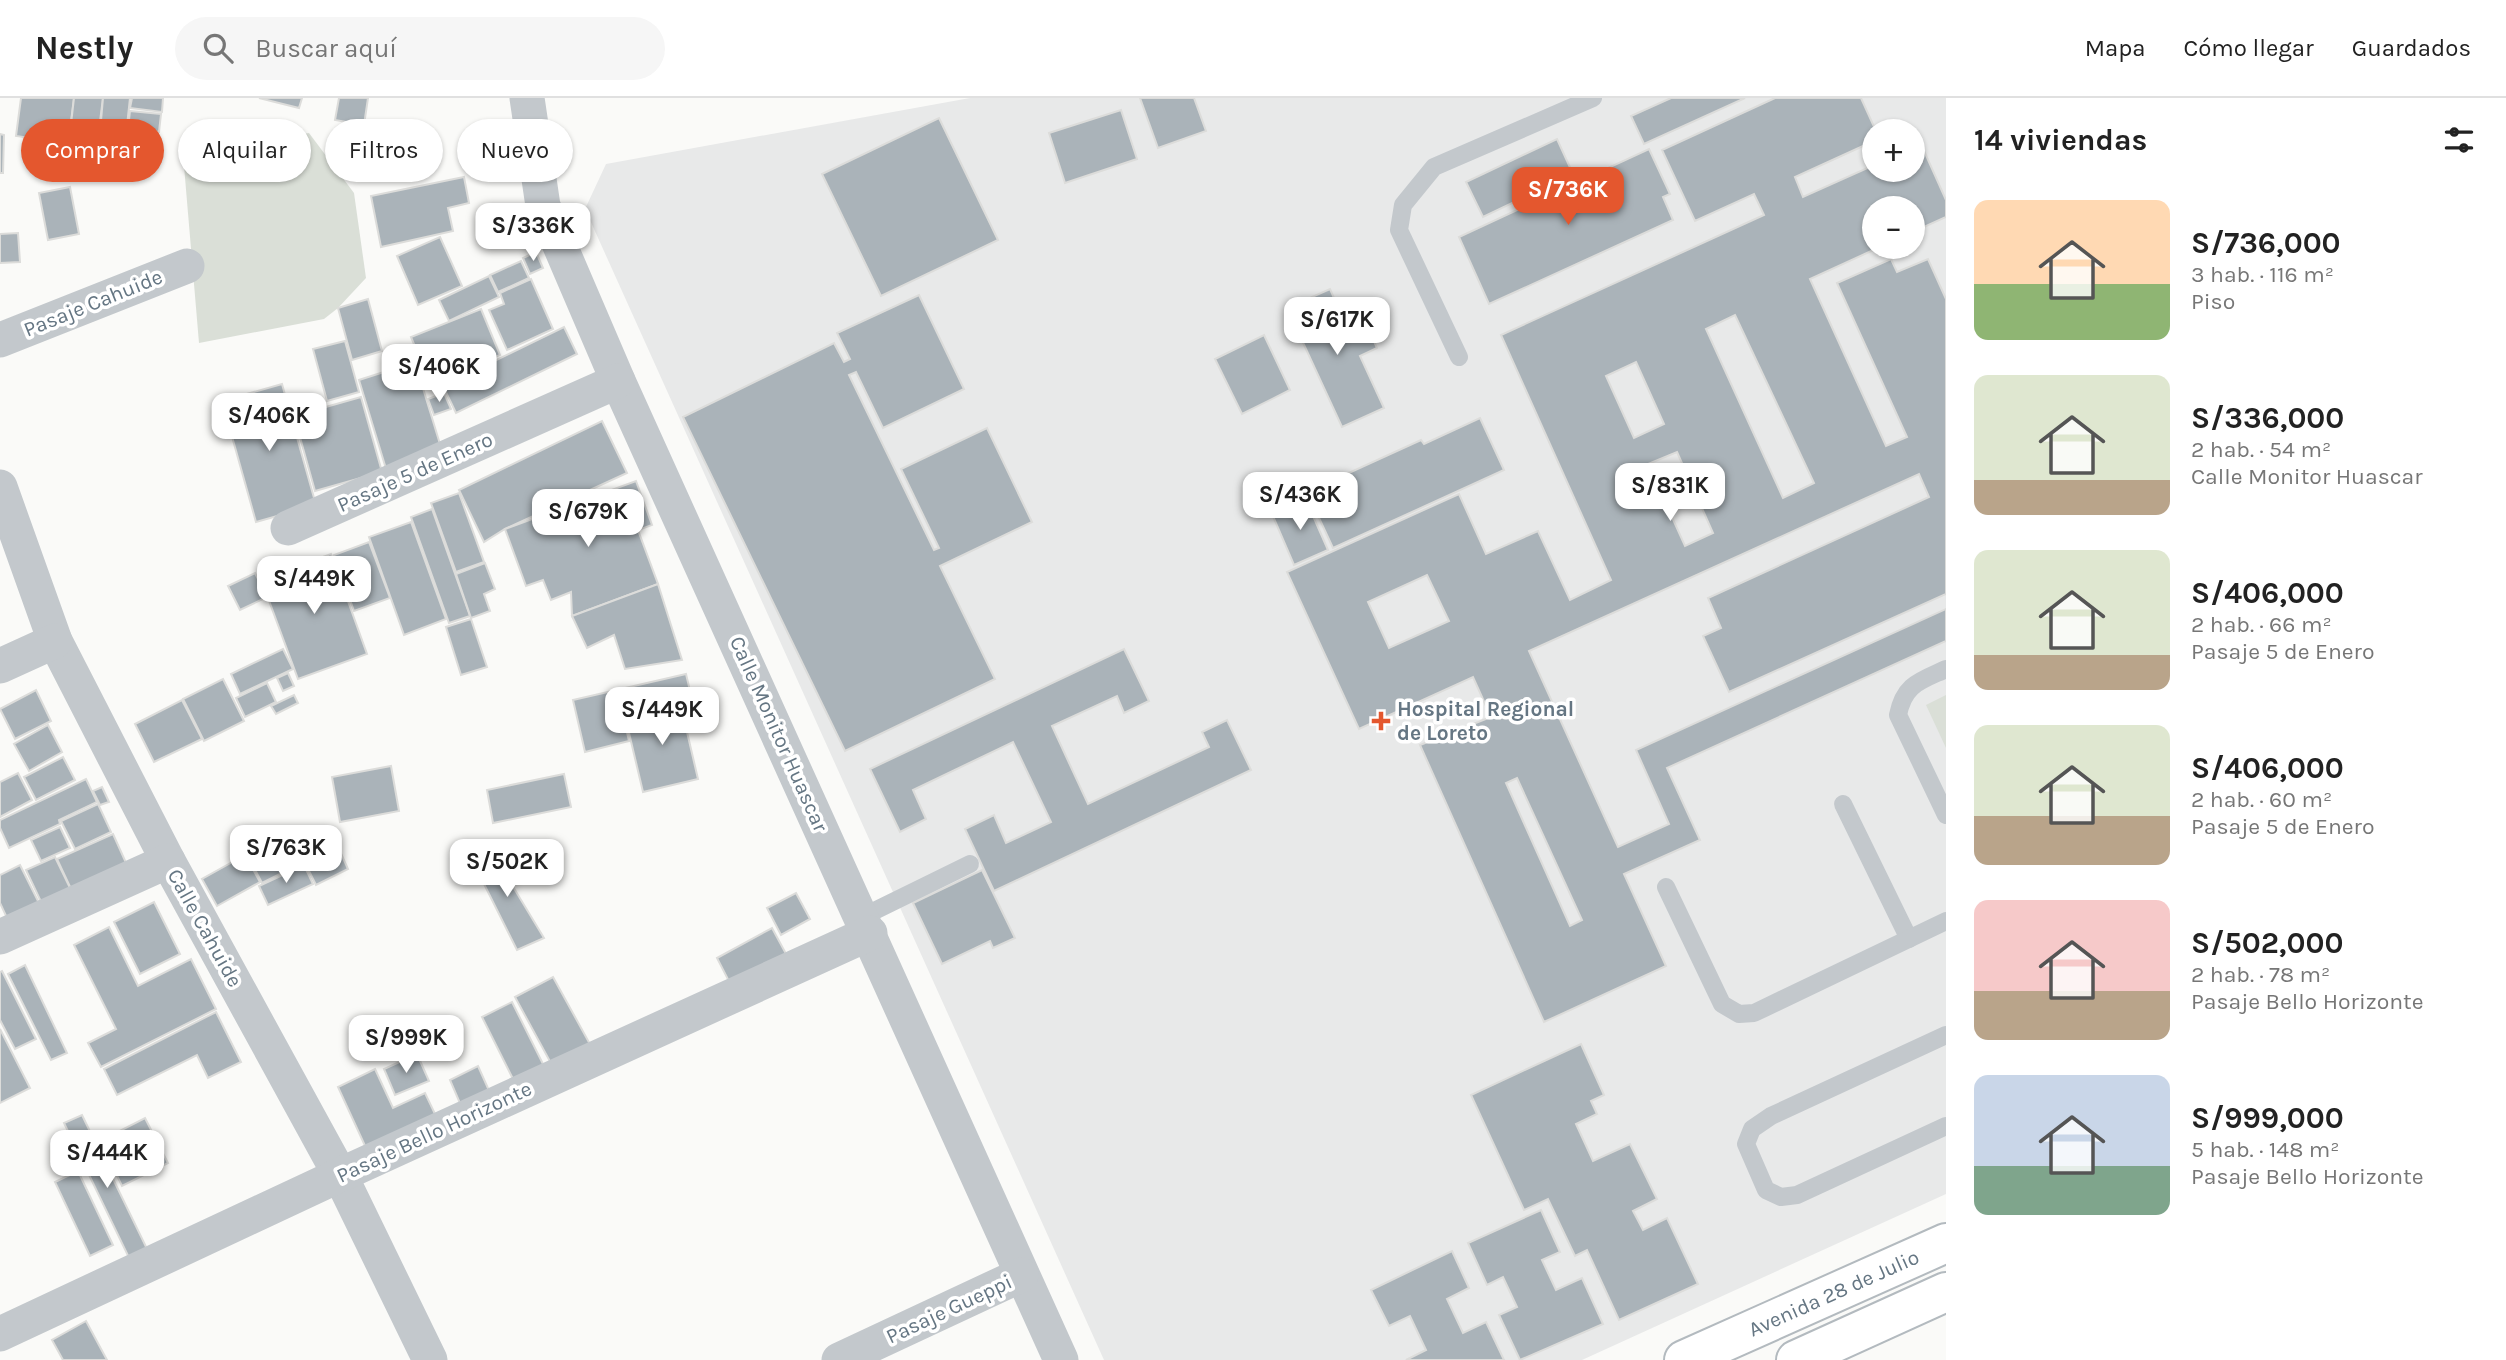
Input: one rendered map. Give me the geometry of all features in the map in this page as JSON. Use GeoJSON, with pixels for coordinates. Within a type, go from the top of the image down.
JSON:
{"type":"FeatureCollection","features":[{"type":"Feature","properties":{"kind":"main road","name":"Avenida 28 de Julio"},"geometry":{"type":"LineString","coordinates":[[1684,1360],[1946,1243]]}},
{"type":"Feature","properties":{"kind":"main road"},"geometry":{"type":"LineString","coordinates":[[1796,1360],[1946,1292]]}},
{"type":"Feature","properties":{"kind":"main road"},"geometry":{"type":"LineString","coordinates":[[1769,1322],[1787,1360]]}},
{"type":"Feature","properties":{"kind":"street","name":"Calle Monitor Huascar"},"geometry":{"type":"LineString","coordinates":[[527,98],[542,206],[618,381],[866,925],[1021,1275],[1062,1360]]}},
{"type":"Feature","properties":{"kind":"street","name":"Pasaje Cahuide"},"geometry":{"type":"LineString","coordinates":[[0,340],[187,266]]}},
{"type":"Feature","properties":{"kind":"street","name":"Pasaje 5 de Enero"},"geometry":{"type":"LineString","coordinates":[[288,528],[618,381]]}},
{"type":"Feature","properties":{"kind":"street","name":"Calle Cahuide"},"geometry":{"type":"LineString","coordinates":[[0,487],[55,641],[169,861],[340,1175],[430,1360]]}},
{"type":"Feature","properties":{"kind":"street"},"geometry":{"type":"LineString","coordinates":[[0,666],[55,641]]}},
{"type":"Feature","properties":{"kind":"street"},"geometry":{"type":"LineString","coordinates":[[0,937],[169,861]]}},
{"type":"Feature","properties":{"kind":"street","name":"Pasaje Bello Horizonte"},"geometry":{"type":"LineString","coordinates":[[0,1334],[866,925]]}},
{"type":"Feature","properties":{"kind":"street","name":"Pasaje Gueppi"},"geometry":{"type":"LineString","coordinates":[[839,1360],[1021,1275]]}},
{"type":"Feature","properties":{"kind":"lane"},"geometry":{"type":"LineString","coordinates":[[1459,357],[1399,230],[1403,205],[1434,167],[1593,98]]}},
{"type":"Feature","properties":{"kind":"lane"},"geometry":{"type":"LineString","coordinates":[[1946,669],[1913,684],[1901,699],[1898,715],[1946,815]]}},
{"type":"Feature","properties":{"kind":"lane"},"geometry":{"type":"LineString","coordinates":[[1843,804],[1909,939]]}},
{"type":"Feature","properties":{"kind":"lane"},"geometry":{"type":"LineString","coordinates":[[866,925],[970,864]]}},
{"type":"Feature","properties":{"kind":"lane"},"geometry":{"type":"LineString","coordinates":[[1666,887],[1722,1004],[1739,1014],[1754,1013],[1946,921]]}},
{"type":"Feature","properties":{"kind":"lane"},"geometry":{"type":"LineString","coordinates":[[1946,1035],[1771,1116],[1752,1129],[1746,1144],[1766,1190],[1781,1197],[1797,1195],[1946,1126]]}},
{"type":"Feature","properties":{"kind":"shaded area","name":"Hospital Regional de Loreto"},"geometry":{"type":"Polygon","coordinates":[[[970,98],[1946,98],[1946,1194],[1582,1360],[1104,1360],[585,209],[606,164],[970,98]]]}},
{"type":"Feature","properties":{"kind":"shaded area"},"geometry":{"type":"Polygon","coordinates":[[[311,136],[325,154],[325,182],[346,182],[354,193],[366,278],[324,319],[199,343],[185,182],[311,182],[311,136]]]}},
{"type":"Feature","properties":{"kind":"shaded area"},"geometry":{"type":"Polygon","coordinates":[[[1946,695],[1946,748],[1926,705],[1946,695]]]}},
{"type":"Feature","properties":{"kind":"building"},"geometry":{"type":"Polygon","coordinates":[[[21,98],[74,98],[71,119],[21,119],[21,137],[16,136],[21,98]]]}},
{"type":"Feature","properties":{"kind":"building"},"geometry":{"type":"Polygon","coordinates":[[[74,98],[103,98],[100,119],[72,119],[74,98]]]}},
{"type":"Feature","properties":{"kind":"building"},"geometry":{"type":"Polygon","coordinates":[[[103,98],[130,98],[128,119],[101,119],[103,98]]]}},
{"type":"Feature","properties":{"kind":"building"},"geometry":{"type":"Polygon","coordinates":[[[132,98],[163,98],[162,112],[130,108],[132,98]]]}},
{"type":"Feature","properties":{"kind":"building"},"geometry":{"type":"Polygon","coordinates":[[[259,98],[302,98],[299,108],[259,98]]]}},
{"type":"Feature","properties":{"kind":"building"},"geometry":{"type":"Polygon","coordinates":[[[339,98],[368,98],[365,119],[335,119],[339,98]]]}},
{"type":"Feature","properties":{"kind":"building"},"geometry":{"type":"Polygon","coordinates":[[[1140,98],[1194,98],[1206,131],[1158,148],[1140,98]]]}},
{"type":"Feature","properties":{"kind":"building"},"geometry":{"type":"Polygon","coordinates":[[[1671,98],[1745,98],[1644,144],[1631,116],[1671,98]]]}},
{"type":"Feature","properties":{"kind":"building"},"geometry":{"type":"Polygon","coordinates":[[[1775,98],[1861,98],[1871,119],[1862,119],[1862,146],[1795,177],[1803,197],[1862,170],[1862,182],[1925,182],[1925,153],[1946,200],[1946,217],[1925,227],[1925,196],[1862,196],[1862,255],[1810,279],[1886,446],[1907,437],[1837,283],[1891,259],[1897,272],[1928,259],[1946,299],[1946,594],[1729,692],[1703,636],[1721,628],[1708,598],[1929,497],[1919,474],[1529,651],[1618,847],[1669,824],[1636,750],[1946,609],[1946,641],[1667,768],[1700,840],[1624,874],[1666,966],[1544,1022],[1420,745],[1491,717],[1473,677],[1359,729],[1287,572],[1459,494],[1486,554],[1538,531],[1570,600],[1611,580],[1501,335],[1764,215],[1754,194],[1695,221],[1662,150],[1775,98]],[[1735,315],[1706,329],[1783,498],[1814,483],[1735,315]],[[1636,362],[1606,376],[1634,438],[1664,424],[1636,362]],[[1677,452],[1648,464],[1685,546],[1713,533],[1677,452]],[[1427,575],[1368,602],[1389,648],[1449,621],[1427,575]],[[1517,778],[1506,783],[1570,926],[1582,920],[1517,778]]]}},
{"type":"Feature","properties":{"kind":"building"},"geometry":{"type":"Polygon","coordinates":[[[1121,110],[1137,159],[1065,183],[1049,133],[1121,110]]]}},
{"type":"Feature","properties":{"kind":"building"},"geometry":{"type":"Polygon","coordinates":[[[130,111],[161,114],[160,119],[129,119],[130,111]]]}},
{"type":"Feature","properties":{"kind":"building"},"geometry":{"type":"Polygon","coordinates":[[[939,118],[998,240],[881,296],[822,174],[939,118]]]}},
{"type":"Feature","properties":{"kind":"building"},"geometry":{"type":"Polygon","coordinates":[[[0,134],[4,135],[3,173],[0,173],[0,134]]]}},
{"type":"Feature","properties":{"kind":"building"},"geometry":{"type":"Polygon","coordinates":[[[1557,139],[1573,174],[1483,217],[1466,182],[1557,139]]]}},
{"type":"Feature","properties":{"kind":"building"},"geometry":{"type":"Polygon","coordinates":[[[1649,149],[1670,194],[1663,197],[1673,220],[1489,304],[1459,237],[1649,149]]]}},
{"type":"Feature","properties":{"kind":"building"},"geometry":{"type":"Polygon","coordinates":[[[457,178],[457,182],[465,182],[469,203],[448,208],[453,231],[381,247],[371,196],[457,178]]]}},
{"type":"Feature","properties":{"kind":"building"},"geometry":{"type":"Polygon","coordinates":[[[70,187],[79,234],[48,240],[39,193],[70,187]]]}},
{"type":"Feature","properties":{"kind":"building"},"geometry":{"type":"Polygon","coordinates":[[[18,233],[20,262],[0,263],[0,234],[18,233]]]}},
{"type":"Feature","properties":{"kind":"building"},"geometry":{"type":"Polygon","coordinates":[[[440,237],[462,286],[418,305],[397,256],[440,237]]]}},
{"type":"Feature","properties":{"kind":"building"},"geometry":{"type":"Polygon","coordinates":[[[536,252],[543,268],[530,274],[523,258],[536,252]]]}},
{"type":"Feature","properties":{"kind":"building"},"geometry":{"type":"Polygon","coordinates":[[[521,261],[529,278],[498,292],[490,275],[521,261]]]}},
{"type":"Feature","properties":{"kind":"building"},"geometry":{"type":"Polygon","coordinates":[[[489,276],[499,297],[449,321],[439,300],[489,276]]]}},
{"type":"Feature","properties":{"kind":"building"},"geometry":{"type":"Polygon","coordinates":[[[531,279],[553,329],[507,350],[489,310],[504,304],[500,293],[531,279]]]}},
{"type":"Feature","properties":{"kind":"building"},"geometry":{"type":"Polygon","coordinates":[[[1330,289],[1350,334],[1367,326],[1377,348],[1360,356],[1384,408],[1342,427],[1287,308],[1330,289]]]}},
{"type":"Feature","properties":{"kind":"building"},"geometry":{"type":"Polygon","coordinates":[[[919,295],[964,389],[883,428],[856,372],[849,375],[934,550],[939,548],[901,469],[987,428],[1032,522],[940,566],[995,679],[845,751],[683,417],[834,343],[844,362],[850,359],[837,333],[919,295]]]}},
{"type":"Feature","properties":{"kind":"building"},"geometry":{"type":"Polygon","coordinates":[[[368,299],[382,351],[352,360],[338,308],[368,299]]]}},
{"type":"Feature","properties":{"kind":"building"},"geometry":{"type":"Polygon","coordinates":[[[481,309],[500,355],[430,383],[411,337],[481,309]]]}},
{"type":"Feature","properties":{"kind":"building"},"geometry":{"type":"Polygon","coordinates":[[[564,327],[577,354],[456,413],[443,386],[564,327]]]}},
{"type":"Feature","properties":{"kind":"building"},"geometry":{"type":"Polygon","coordinates":[[[1264,335],[1290,390],[1242,414],[1215,359],[1264,335]]]}},
{"type":"Feature","properties":{"kind":"building"},"geometry":{"type":"Polygon","coordinates":[[[345,341],[359,392],[327,401],[313,349],[345,341]]]}},
{"type":"Feature","properties":{"kind":"building"},"geometry":{"type":"Polygon","coordinates":[[[415,362],[443,454],[387,472],[359,380],[415,362]]]}},
{"type":"Feature","properties":{"kind":"building"},"geometry":{"type":"Polygon","coordinates":[[[282,384],[316,505],[256,522],[222,401],[282,384]]]}},
{"type":"Feature","properties":{"kind":"building"},"geometry":{"type":"Polygon","coordinates":[[[444,393],[451,409],[434,415],[428,399],[444,393]]]}},
{"type":"Feature","properties":{"kind":"building"},"geometry":{"type":"Polygon","coordinates":[[[361,397],[382,472],[315,491],[294,416],[361,397]]]}},
{"type":"Feature","properties":{"kind":"building"},"geometry":{"type":"Polygon","coordinates":[[[1480,418],[1504,470],[1333,548],[1307,492],[1421,440],[1424,444],[1480,418]]]}},
{"type":"Feature","properties":{"kind":"building"},"geometry":{"type":"Polygon","coordinates":[[[602,421],[627,473],[505,529],[484,542],[459,490],[602,421]]]}},
{"type":"Feature","properties":{"kind":"building"},"geometry":{"type":"Polygon","coordinates":[[[636,481],[652,525],[638,530],[658,584],[572,616],[571,592],[551,600],[543,580],[526,586],[505,529],[636,481]]]}},
{"type":"Feature","properties":{"kind":"building"},"geometry":{"type":"Polygon","coordinates":[[[459,493],[484,562],[456,572],[431,503],[459,493]]]}},
{"type":"Feature","properties":{"kind":"building"},"geometry":{"type":"Polygon","coordinates":[[[1306,500],[1328,550],[1294,565],[1272,514],[1306,500]]]}},
{"type":"Feature","properties":{"kind":"building"},"geometry":{"type":"Polygon","coordinates":[[[432,509],[470,616],[449,623],[411,517],[432,509]]]}},
{"type":"Feature","properties":{"kind":"building"},"geometry":{"type":"Polygon","coordinates":[[[411,522],[446,619],[404,635],[369,537],[411,522]]]}},
{"type":"Feature","properties":{"kind":"building"},"geometry":{"type":"Polygon","coordinates":[[[369,542],[390,598],[354,611],[334,555],[369,542]]]}},
{"type":"Feature","properties":{"kind":"building"},"geometry":{"type":"Polygon","coordinates":[[[331,554],[367,654],[298,679],[261,579],[331,554]]]}},
{"type":"Feature","properties":{"kind":"building"},"geometry":{"type":"Polygon","coordinates":[[[485,563],[495,589],[484,594],[490,611],[471,618],[456,574],[485,563]]]}},
{"type":"Feature","properties":{"kind":"building"},"geometry":{"type":"Polygon","coordinates":[[[255,573],[267,597],[240,610],[228,586],[255,573]]]}},
{"type":"Feature","properties":{"kind":"building"},"geometry":{"type":"Polygon","coordinates":[[[658,584],[682,660],[625,669],[614,635],[587,648],[572,616],[658,584]]]}},
{"type":"Feature","properties":{"kind":"building"},"geometry":{"type":"Polygon","coordinates":[[[471,619],[487,667],[461,675],[446,627],[471,619]]]}},
{"type":"Feature","properties":{"kind":"building"},"geometry":{"type":"Polygon","coordinates":[[[283,649],[293,669],[240,694],[231,674],[283,649]]]}},
{"type":"Feature","properties":{"kind":"building"},"geometry":{"type":"Polygon","coordinates":[[[1124,649],[1149,701],[1124,713],[1117,696],[1052,726],[1088,804],[1209,747],[1202,732],[1227,720],[1251,770],[994,891],[965,829],[994,815],[1006,843],[1051,822],[1013,742],[913,790],[926,819],[900,832],[870,769],[1124,649]]]}},
{"type":"Feature","properties":{"kind":"building"},"geometry":{"type":"Polygon","coordinates":[[[288,673],[294,686],[283,691],[277,678],[288,673]]]}},
{"type":"Feature","properties":{"kind":"building"},"geometry":{"type":"Polygon","coordinates":[[[686,674],[692,699],[623,715],[629,741],[585,752],[573,700],[686,674]]]}},
{"type":"Feature","properties":{"kind":"building"},"geometry":{"type":"Polygon","coordinates":[[[223,679],[244,721],[204,741],[183,699],[223,679]]]}},
{"type":"Feature","properties":{"kind":"building"},"geometry":{"type":"Polygon","coordinates":[[[267,683],[276,702],[245,717],[236,698],[267,683]]]}},
{"type":"Feature","properties":{"kind":"building"},"geometry":{"type":"Polygon","coordinates":[[[36,690],[51,721],[15,739],[0,709],[36,690]]]}},
{"type":"Feature","properties":{"kind":"building"},"geometry":{"type":"Polygon","coordinates":[[[294,695],[298,703],[276,714],[271,706],[294,695]]]}},
{"type":"Feature","properties":{"kind":"building"},"geometry":{"type":"Polygon","coordinates":[[[182,700],[202,739],[154,762],[135,724],[182,700]]]}},
{"type":"Feature","properties":{"kind":"building"},"geometry":{"type":"Polygon","coordinates":[[[680,702],[698,779],[643,792],[625,716],[680,702]]]}},
{"type":"Feature","properties":{"kind":"building"},"geometry":{"type":"Polygon","coordinates":[[[48,725],[62,752],[29,771],[14,744],[48,725]]]}},
{"type":"Feature","properties":{"kind":"building"},"geometry":{"type":"Polygon","coordinates":[[[63,757],[75,780],[36,800],[24,777],[63,757]]]}},
{"type":"Feature","properties":{"kind":"building"},"geometry":{"type":"Polygon","coordinates":[[[391,766],[399,811],[340,822],[332,777],[391,766]]]}},
{"type":"Feature","properties":{"kind":"building"},"geometry":{"type":"Polygon","coordinates":[[[18,773],[32,800],[0,817],[0,782],[18,773]]]}},
{"type":"Feature","properties":{"kind":"building"},"geometry":{"type":"Polygon","coordinates":[[[564,774],[571,807],[493,823],[487,790],[564,774]]]}},
{"type":"Feature","properties":{"kind":"building"},"geometry":{"type":"Polygon","coordinates":[[[86,779],[97,802],[59,820],[60,824],[9,848],[0,828],[0,820],[86,779]]]}},
{"type":"Feature","properties":{"kind":"building"},"geometry":{"type":"Polygon","coordinates":[[[102,787],[109,802],[100,805],[93,791],[102,787]]]}},
{"type":"Feature","properties":{"kind":"building"},"geometry":{"type":"Polygon","coordinates":[[[98,804],[111,832],[75,849],[61,821],[98,804]]]}},
{"type":"Feature","properties":{"kind":"building"},"geometry":{"type":"Polygon","coordinates":[[[60,827],[70,848],[41,861],[31,840],[60,827]]]}},
{"type":"Feature","properties":{"kind":"building"},"geometry":{"type":"Polygon","coordinates":[[[113,834],[127,865],[72,891],[57,859],[113,834]]]}},
{"type":"Feature","properties":{"kind":"building"},"geometry":{"type":"Polygon","coordinates":[[[309,839],[317,856],[291,869],[282,852],[309,839]]]}},
{"type":"Feature","properties":{"kind":"building"},"geometry":{"type":"Polygon","coordinates":[[[274,843],[288,870],[262,883],[248,856],[274,843]]]}},
{"type":"Feature","properties":{"kind":"building"},"geometry":{"type":"Polygon","coordinates":[[[498,846],[506,875],[544,938],[517,950],[484,884],[476,848],[498,846]]]}},
{"type":"Feature","properties":{"kind":"building"},"geometry":{"type":"Polygon","coordinates":[[[339,849],[348,869],[316,885],[306,865],[339,849]]]}},
{"type":"Feature","properties":{"kind":"building"},"geometry":{"type":"Polygon","coordinates":[[[245,855],[260,882],[217,906],[202,879],[245,855]]]}},
{"type":"Feature","properties":{"kind":"building"},"geometry":{"type":"Polygon","coordinates":[[[55,857],[72,892],[43,906],[26,870],[55,857]]]}},
{"type":"Feature","properties":{"kind":"building"},"geometry":{"type":"Polygon","coordinates":[[[20,865],[39,903],[7,918],[0,903],[0,875],[20,865]]]}},
{"type":"Feature","properties":{"kind":"building"},"geometry":{"type":"Polygon","coordinates":[[[304,865],[313,884],[268,905],[259,886],[304,865]]]}},
{"type":"Feature","properties":{"kind":"building"},"geometry":{"type":"Polygon","coordinates":[[[982,870],[1015,938],[993,948],[990,941],[942,964],[913,903],[982,870]]]}},
{"type":"Feature","properties":{"kind":"building"},"geometry":{"type":"Polygon","coordinates":[[[796,893],[810,919],[781,935],[767,908],[796,893]]]}},
{"type":"Feature","properties":{"kind":"building"},"geometry":{"type":"Polygon","coordinates":[[[154,902],[180,954],[140,974],[114,922],[154,902]]]}},
{"type":"Feature","properties":{"kind":"building"},"geometry":{"type":"Polygon","coordinates":[[[109,927],[138,986],[191,959],[216,1009],[101,1067],[88,1043],[116,1029],[74,945],[109,927]]]}},
{"type":"Feature","properties":{"kind":"building"},"geometry":{"type":"Polygon","coordinates":[[[772,928],[791,963],[735,993],[717,958],[772,928]]]}},
{"type":"Feature","properties":{"kind":"building"},"geometry":{"type":"Polygon","coordinates":[[[25,965],[67,1053],[51,1060],[8,974],[25,965]]]}},
{"type":"Feature","properties":{"kind":"building"},"geometry":{"type":"Polygon","coordinates":[[[2,971],[36,1039],[15,1049],[0,1020],[2,971]]]}},
{"type":"Feature","properties":{"kind":"building"},"geometry":{"type":"Polygon","coordinates":[[[553,977],[591,1046],[553,1067],[515,997],[553,977]]]}},
{"type":"Feature","properties":{"kind":"building"},"geometry":{"type":"Polygon","coordinates":[[[512,1002],[547,1072],[517,1087],[482,1017],[512,1002]]]}},
{"type":"Feature","properties":{"kind":"building"},"geometry":{"type":"Polygon","coordinates":[[[216,1012],[241,1062],[208,1078],[197,1055],[117,1095],[104,1069],[216,1012]]]}},
{"type":"Feature","properties":{"kind":"building"},"geometry":{"type":"Polygon","coordinates":[[[0,1029],[30,1088],[0,1103],[0,1029]]]}},
{"type":"Feature","properties":{"kind":"building"},"geometry":{"type":"Polygon","coordinates":[[[1581,1044],[1604,1095],[1591,1101],[1597,1114],[1576,1124],[1593,1161],[1630,1144],[1657,1199],[1633,1211],[1643,1230],[1667,1218],[1698,1284],[1619,1320],[1587,1250],[1575,1256],[1548,1199],[1524,1210],[1471,1095],[1581,1044]]]}},
{"type":"Feature","properties":{"kind":"building"},"geometry":{"type":"Polygon","coordinates":[[[417,1054],[429,1081],[395,1095],[384,1069],[417,1054]]]}},
{"type":"Feature","properties":{"kind":"building"},"geometry":{"type":"Polygon","coordinates":[[[478,1066],[491,1095],[462,1108],[450,1080],[478,1066]]]}},
{"type":"Feature","properties":{"kind":"building"},"geometry":{"type":"Polygon","coordinates":[[[375,1069],[393,1108],[425,1093],[436,1116],[366,1148],[338,1087],[375,1069]]]}},
{"type":"Feature","properties":{"kind":"building"},"geometry":{"type":"Polygon","coordinates":[[[82,1115],[150,1255],[132,1264],[64,1123],[82,1115]]]}},
{"type":"Feature","properties":{"kind":"building"},"geometry":{"type":"Polygon","coordinates":[[[145,1118],[168,1163],[122,1186],[100,1141],[145,1118]]]}},
{"type":"Feature","properties":{"kind":"building"},"geometry":{"type":"Polygon","coordinates":[[[78,1171],[113,1245],[90,1256],[55,1182],[78,1171]]]}},
{"type":"Feature","properties":{"kind":"building"},"geometry":{"type":"Polygon","coordinates":[[[1541,1210],[1560,1252],[1542,1260],[1556,1290],[1582,1278],[1603,1324],[1520,1360],[1499,1315],[1517,1307],[1503,1277],[1487,1285],[1468,1243],[1541,1210]]]}},
{"type":"Feature","properties":{"kind":"building"},"geometry":{"type":"Polygon","coordinates":[[[1452,1251],[1469,1288],[1447,1299],[1463,1333],[1486,1322],[1504,1360],[1406,1360],[1426,1350],[1410,1316],[1389,1326],[1371,1290],[1452,1251]]]}},
{"type":"Feature","properties":{"kind":"building"},"geometry":{"type":"Polygon","coordinates":[[[86,1321],[107,1360],[63,1360],[52,1340],[86,1321]]]}},
{"type":"Feature","properties":{"kind":"place","name":"Hospital Regional de Loreto"},"geometry":{"type":"Point","coordinates":[1381,721]}}]}
